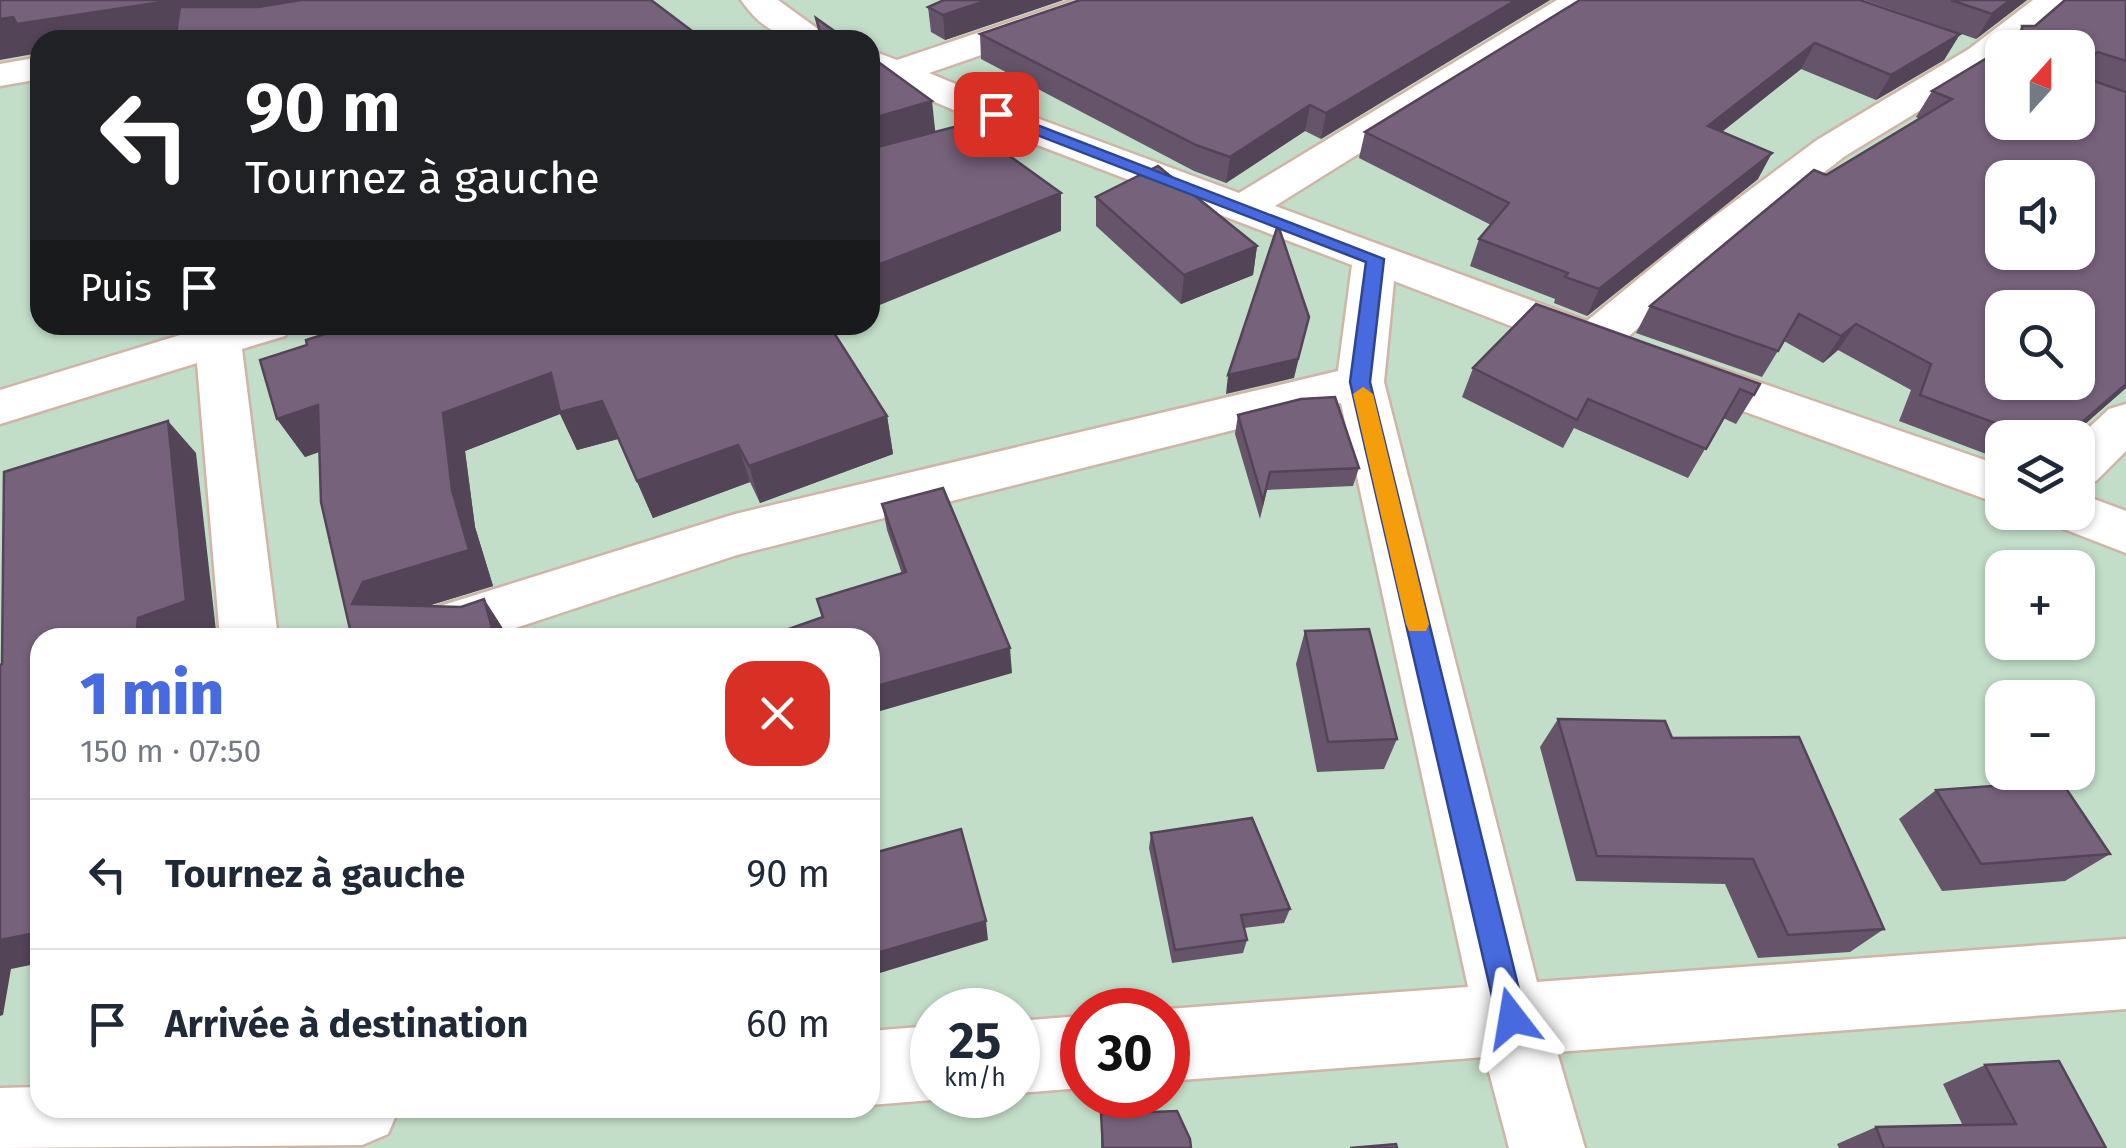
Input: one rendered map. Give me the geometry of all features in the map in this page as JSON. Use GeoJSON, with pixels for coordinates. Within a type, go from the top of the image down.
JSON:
{"type":"FeatureCollection","features":[{"type":"Feature","properties":{"kind":"street"},"geometry":{"type":"LineString","coordinates":[[758,0],[794,30]]}},
{"type":"Feature","properties":{"kind":"street"},"geometry":{"type":"LineString","coordinates":[[884,66],[1108,0]]}},
{"type":"Feature","properties":{"kind":"street"},"geometry":{"type":"LineString","coordinates":[[1246,207],[1580,0]]}},
{"type":"Feature","properties":{"kind":"street"},"geometry":{"type":"LineString","coordinates":[[1594,340],[1722,231],[1831,148],[1977,55],[2054,0]]}},
{"type":"Feature","properties":{"kind":"street"},"geometry":{"type":"LineString","coordinates":[[884,66],[1028,128],[1246,207],[1375,259],[1985,480]]}},
{"type":"Feature","properties":{"kind":"street"},"geometry":{"type":"LineString","coordinates":[[0,75],[30,70]]}},
{"type":"Feature","properties":{"kind":"street"},"geometry":{"type":"LineString","coordinates":[[978,143],[1028,128]]}},
{"type":"Feature","properties":{"kind":"street"},"geometry":{"type":"LineString","coordinates":[[1375,259],[1360,382],[1546,1148]]}},
{"type":"Feature","properties":{"kind":"street"},"geometry":{"type":"LineString","coordinates":[[0,407],[235,335]]}},
{"type":"Feature","properties":{"kind":"street"},"geometry":{"type":"LineString","coordinates":[[218,340],[247,628]]}},
{"type":"Feature","properties":{"kind":"street"},"geometry":{"type":"LineString","coordinates":[[443,628],[734,535],[1360,382]]}},
{"type":"Feature","properties":{"kind":"street"},"geometry":{"type":"LineString","coordinates":[[2095,451],[2126,421]]}},
{"type":"Feature","properties":{"kind":"street"},"geometry":{"type":"LineString","coordinates":[[2095,520],[2126,532]]}},
{"type":"Feature","properties":{"kind":"street"},"geometry":{"type":"LineString","coordinates":[[1190,1043],[2126,974]]}},
{"type":"Feature","properties":{"kind":"street"},"geometry":{"type":"LineString","coordinates":[[880,1067],[910,1065]]}},
{"type":"Feature","properties":{"kind":"street"},"geometry":{"type":"LineString","coordinates":[[0,1126],[133,1118]]}},
{"type":"Feature","properties":{"kind":"green space"},"geometry":{"type":"Polygon","coordinates":[[[0,0],[2126,0],[2126,1148],[0,1148],[0,0]]]}},
{"type":"Feature","properties":{"kind":"building"},"geometry":{"type":"Polygon","coordinates":[[[0,0],[175,0],[17,24],[13,17],[0,19],[0,0]]]}},
{"type":"Feature","properties":{"kind":"building"},"geometry":{"type":"Polygon","coordinates":[[[301,0],[651,0],[691,30],[177,30],[180,7],[258,7],[301,0]]]}},
{"type":"Feature","properties":{"kind":"building"},"geometry":{"type":"Polygon","coordinates":[[[944,0],[988,0],[943,15],[928,7],[944,0]]]}},
{"type":"Feature","properties":{"kind":"building"},"geometry":{"type":"Polygon","coordinates":[[[1080,0],[1516,0],[1326,113],[1310,105],[1230,157],[1196,145],[980,34],[1080,0]]]}},
{"type":"Feature","properties":{"kind":"building"},"geometry":{"type":"Polygon","coordinates":[[[1580,0],[1860,0],[1960,34],[1891,75],[1815,43],[1708,126],[1772,153],[1599,289],[1479,239],[1509,203],[1365,132],[1580,0]]]}},
{"type":"Feature","properties":{"kind":"building"},"geometry":{"type":"Polygon","coordinates":[[[1951,0],[2010,0],[1992,14],[1951,0]]]}},
{"type":"Feature","properties":{"kind":"building"},"geometry":{"type":"Polygon","coordinates":[[[2065,0],[2126,0],[2126,61],[2095,54],[2095,30],[2022,30],[2022,26],[2035,26],[2065,0]]]}},
{"type":"Feature","properties":{"kind":"building"},"geometry":{"type":"Polygon","coordinates":[[[816,18],[833,30],[819,30],[816,18]]]}},
{"type":"Feature","properties":{"kind":"building"},"geometry":{"type":"Polygon","coordinates":[[[1985,59],[1985,140],[2095,140],[2095,81],[2126,92],[2126,384],[2085,420],[1987,420],[1920,395],[1931,364],[1856,324],[1841,336],[1799,314],[1778,351],[1650,306],[1814,170],[1826,175],[1952,99],[1932,91],[1985,59]]]}},
{"type":"Feature","properties":{"kind":"building"},"geometry":{"type":"Polygon","coordinates":[[[880,63],[932,101],[880,116],[880,63]]]}},
{"type":"Feature","properties":{"kind":"building"},"geometry":{"type":"Polygon","coordinates":[[[965,124],[1061,193],[880,264],[880,146],[965,124]]]}},
{"type":"Feature","properties":{"kind":"building"},"geometry":{"type":"Polygon","coordinates":[[[1158,166],[1257,246],[1184,275],[1096,197],[1158,166]]]}},
{"type":"Feature","properties":{"kind":"building"},"geometry":{"type":"Polygon","coordinates":[[[1278,225],[1309,317],[1298,359],[1228,375],[1278,225]]]}},
{"type":"Feature","properties":{"kind":"building"},"geometry":{"type":"Polygon","coordinates":[[[1536,304],[1760,384],[1754,395],[1740,389],[1706,449],[1588,399],[1577,420],[1473,368],[1536,304]]]}},
{"type":"Feature","properties":{"kind":"building"},"geometry":{"type":"Polygon","coordinates":[[[322,335],[835,335],[887,416],[749,466],[738,445],[637,481],[602,401],[560,412],[551,373],[443,413],[452,490],[469,550],[363,582],[352,604],[461,607],[484,599],[492,628],[350,628],[321,502],[318,405],[277,419],[260,360],[307,345],[306,340],[322,335]]]}},
{"type":"Feature","properties":{"kind":"building"},"geometry":{"type":"Polygon","coordinates":[[[1335,397],[1359,468],[1270,472],[1263,501],[1238,415],[1301,399],[1335,397]]]}},
{"type":"Feature","properties":{"kind":"building"},"geometry":{"type":"Polygon","coordinates":[[[168,421],[186,601],[138,618],[137,628],[30,628],[30,934],[0,940],[0,665],[4,472],[168,421]]]}},
{"type":"Feature","properties":{"kind":"building"},"geometry":{"type":"Polygon","coordinates":[[[943,488],[1010,648],[880,685],[880,628],[792,628],[823,617],[817,599],[906,572],[882,504],[943,488]]]}},
{"type":"Feature","properties":{"kind":"building"},"geometry":{"type":"Polygon","coordinates":[[[1369,629],[1397,739],[1328,742],[1305,631],[1369,629]]]}},
{"type":"Feature","properties":{"kind":"building"},"geometry":{"type":"Polygon","coordinates":[[[1558,719],[1665,721],[1672,738],[1799,737],[1884,929],[1788,935],[1753,859],[1597,856],[1558,719]]]}},
{"type":"Feature","properties":{"kind":"building"},"geometry":{"type":"Polygon","coordinates":[[[1985,786],[1985,790],[2067,790],[2110,854],[1981,864],[1936,790],[1985,786]]]}},
{"type":"Feature","properties":{"kind":"building"},"geometry":{"type":"Polygon","coordinates":[[[1252,818],[1290,909],[1241,915],[1247,940],[1175,950],[1151,833],[1252,818]]]}},
{"type":"Feature","properties":{"kind":"building"},"geometry":{"type":"Polygon","coordinates":[[[961,829],[986,921],[880,952],[880,851],[961,829]]]}},
{"type":"Feature","properties":{"kind":"building"},"geometry":{"type":"Polygon","coordinates":[[[2059,1061],[2106,1148],[1884,1148],[1876,1127],[2016,1124],[1985,1065],[2059,1061]]]}},
{"type":"Feature","properties":{"kind":"building"},"geometry":{"type":"Polygon","coordinates":[[[1101,1118],[1180,1118],[1191,1148],[1103,1148],[1101,1118]]]}},
{"type":"Feature","properties":{"kind":"building"},"geometry":{"type":"Polygon","coordinates":[[[1396,1144],[1397,1148],[1350,1148],[1396,1144]]]}},
{"type":"Feature","properties":{"kind":"slow traffic"},"geometry":{"type":"LineString","coordinates":[[1363,394],[1417,624]]}},
{"type":"Feature","properties":{"kind":"route"},"geometry":{"type":"LineString","coordinates":[[996,114],[1375,259],[1360,382],[1512,1018]]}}]}
